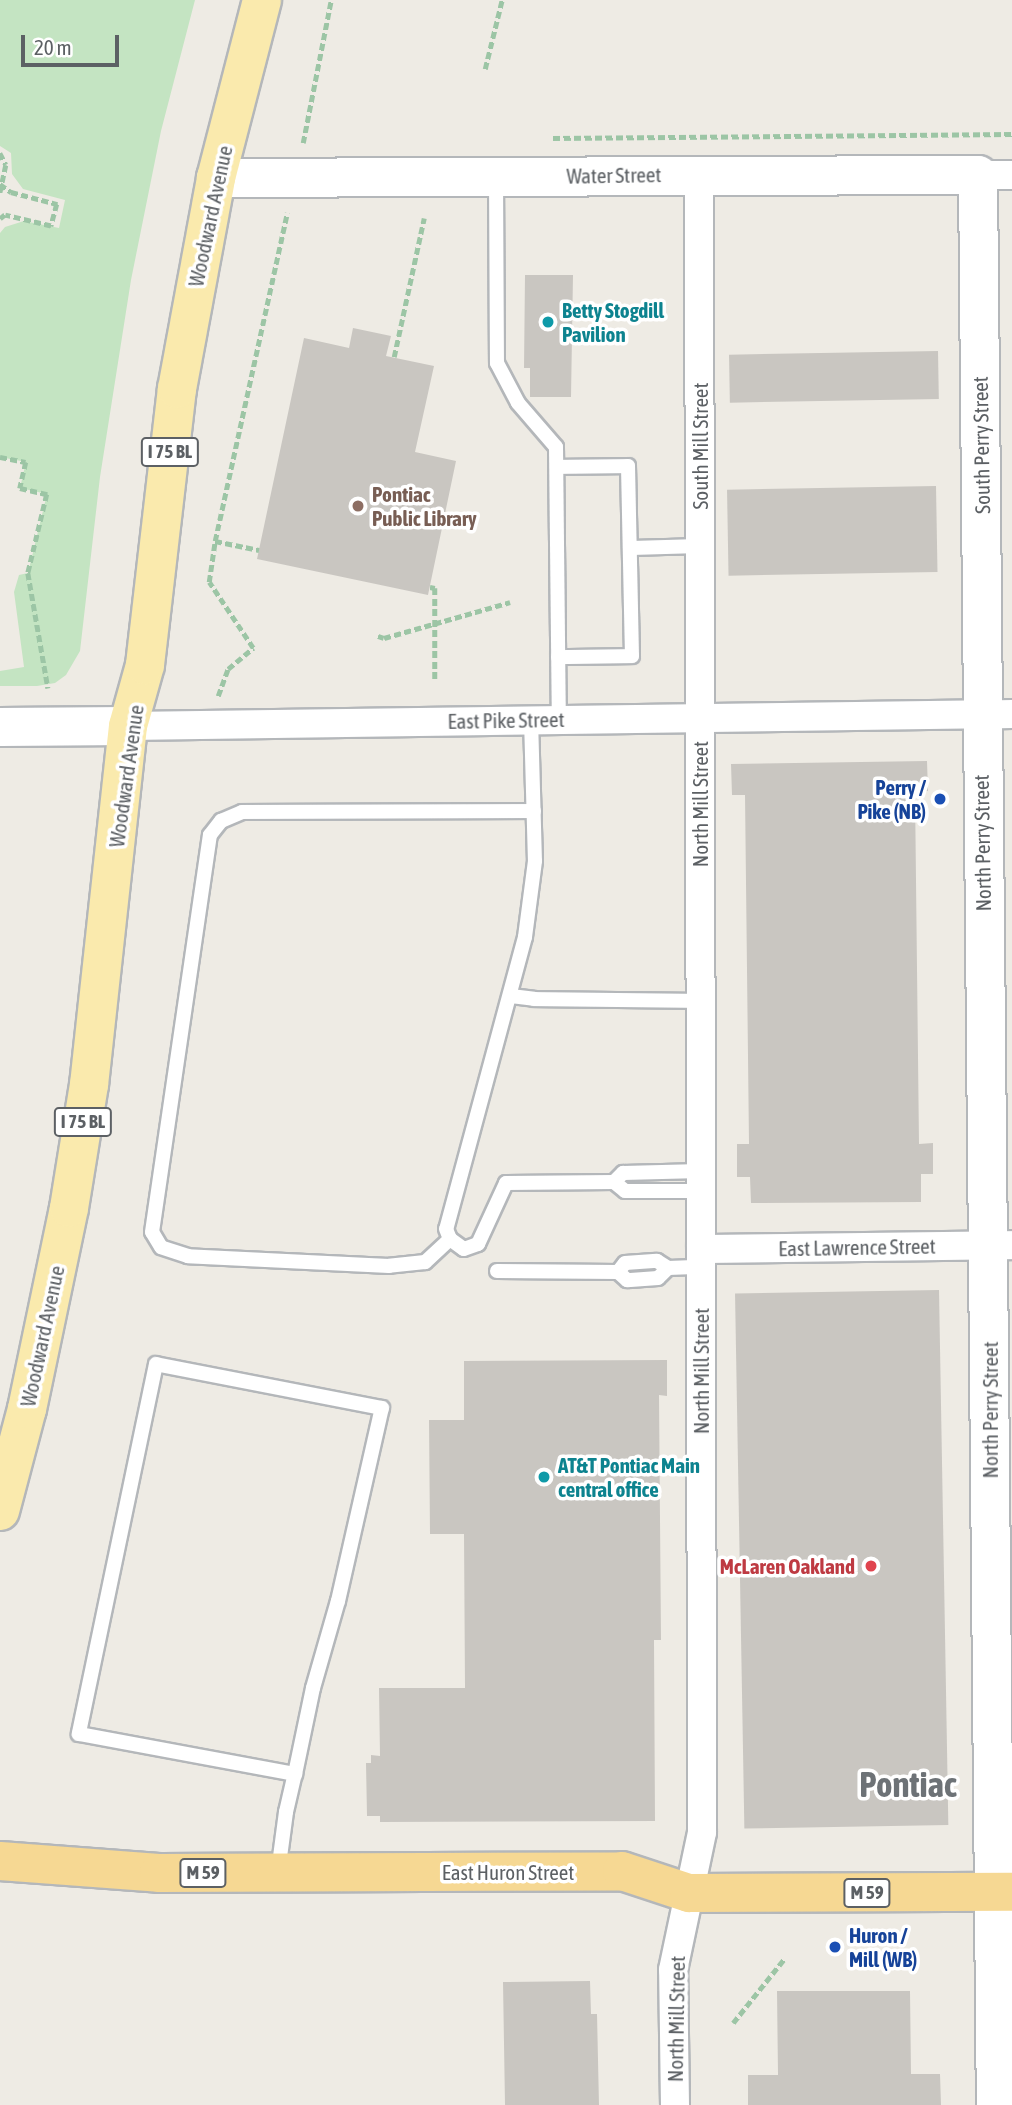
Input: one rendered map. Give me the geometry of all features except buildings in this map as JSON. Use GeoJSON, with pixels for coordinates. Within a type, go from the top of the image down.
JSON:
{"type":"FeatureCollection","features":[{"type":"Feature","properties":{"kind":"highway","name":"East Huron Street"},"geometry":{"type":"LineString","coordinates":[[0,1861],[159,1873],[622,1871],[689,1893],[1003,1892]]}},
{"type":"Feature","properties":{"kind":"main road","name":"Woodward Avenue"},"geometry":{"type":"LineString","coordinates":[[0,1511],[27,1409],[83,1126],[128,726],[145,665],[177,389],[216,178],[262,0]]}},
{"type":"Feature","properties":{"kind":"street","name":"Water Street"},"geometry":{"type":"LineString","coordinates":[[216,178],[699,174],[995,175]]}},
{"type":"Feature","properties":{"kind":"street","name":"South Mill Street"},"geometry":{"type":"LineString","coordinates":[[699,174],[700,717]]}},
{"type":"Feature","properties":{"kind":"street","name":"South Perry Street"},"geometry":{"type":"LineString","coordinates":[[995,175],[997,715]]}},
{"type":"Feature","properties":{"kind":"street","name":"East Pike Street"},"geometry":{"type":"LineString","coordinates":[[0,727],[997,715]]}},
{"type":"Feature","properties":{"kind":"street","name":"North Perry Street"},"geometry":{"type":"LineString","coordinates":[[996,2105],[1003,1892],[997,715]]}},
{"type":"Feature","properties":{"kind":"street","name":"North Mill Street"},"geometry":{"type":"LineString","coordinates":[[675,2105],[673,1970],[702,1832],[700,717]]}},
{"type":"Feature","properties":{"kind":"street","name":"East Lawrence Street"},"geometry":{"type":"LineString","coordinates":[[701,1258],[1000,1245]]}},
{"type":"Feature","properties":{"kind":"lane"},"geometry":{"type":"LineString","coordinates":[[496,176],[497,363],[518,403],[556,447],[558,657],[545,719],[534,811],[535,861],[529,909],[511,996],[446,1229],[450,1239],[464,1249],[478,1244],[506,1183],[614,1182],[625,1191],[701,1181]]}},
{"type":"Feature","properties":{"kind":"lane"},"geometry":{"type":"LineString","coordinates":[[557,467],[628,466],[632,656],[558,657]]}},
{"type":"Feature","properties":{"kind":"lane"},"geometry":{"type":"LineString","coordinates":[[630,548],[701,546]]}},
{"type":"Feature","properties":{"kind":"lane"},"geometry":{"type":"LineString","coordinates":[[450,1239],[425,1262],[389,1266],[188,1256],[161,1247],[152,1232],[211,835],[221,821],[242,811],[534,811]]}},
{"type":"Feature","properties":{"kind":"lane"},"geometry":{"type":"LineString","coordinates":[[511,996],[534,999],[700,1001]]}},
{"type":"Feature","properties":{"kind":"lane"},"geometry":{"type":"LineString","coordinates":[[497,1271],[618,1272],[625,1263],[657,1261],[668,1268],[701,1258]]}},
{"type":"Feature","properties":{"kind":"lane"},"geometry":{"type":"LineString","coordinates":[[278,1872],[295,1774],[382,1408],[156,1364],[79,1734],[295,1774]]}},
{"type":"Feature","properties":{"kind":"path"},"geometry":{"type":"LineString","coordinates":[[228,669],[253,648],[209,582],[215,541],[304,140],[331,0]]}},
{"type":"Feature","properties":{"kind":"path"},"geometry":{"type":"LineString","coordinates":[[485,69],[502,0]]}},
{"type":"Feature","properties":{"kind":"path"},"geometry":{"type":"LineString","coordinates":[[547,138],[1012,134]]}},
{"type":"Feature","properties":{"kind":"path"},"geometry":{"type":"LineString","coordinates":[[304,140],[317,140]]}},
{"type":"Feature","properties":{"kind":"path"},"geometry":{"type":"LineString","coordinates":[[0,153],[6,165],[0,193]]}},
{"type":"Feature","properties":{"kind":"path"},"geometry":{"type":"LineString","coordinates":[[0,219],[5,215],[51,226],[57,204],[11,192],[1,185]]}},
{"type":"Feature","properties":{"kind":"path"},"geometry":{"type":"LineString","coordinates":[[394,357],[424,218]]}},
{"type":"Feature","properties":{"kind":"path"},"geometry":{"type":"LineString","coordinates":[[0,457],[26,463],[20,488],[47,494],[28,573],[48,688]]}},
{"type":"Feature","properties":{"kind":"path"},"geometry":{"type":"LineString","coordinates":[[215,541],[259,551]]}},
{"type":"Feature","properties":{"kind":"path"},"geometry":{"type":"LineString","coordinates":[[429,587],[435,588],[435,680]]}},
{"type":"Feature","properties":{"kind":"path"},"geometry":{"type":"LineString","coordinates":[[378,636],[384,638],[510,602]]}},
{"type":"Feature","properties":{"kind":"path"},"geometry":{"type":"LineString","coordinates":[[733,2023],[784,1959]]}},
{"type":"Feature","properties":{"kind":"green space"},"geometry":{"type":"Polygon","coordinates":[[[0,0],[195,0],[161,131],[131,280],[100,477],[80,651],[66,675],[55,683],[37,686],[0,686],[0,671],[24,667],[14,592],[19,575],[28,573],[47,494],[20,488],[26,462],[0,457],[0,233],[5,227],[24,221],[59,228],[65,200],[23,189],[12,174],[11,153],[0,146],[0,0]]]}},
{"type":"Feature","properties":{"kind":"place","name":"Betty Stogdill Pavilion"},"geometry":{"type":"Point","coordinates":[548,322]}},
{"type":"Feature","properties":{"kind":"place","name":"Pontiac Public Library"},"geometry":{"type":"Point","coordinates":[358,506]}},
{"type":"Feature","properties":{"kind":"place","name":"Perry / Pike (NB)"},"geometry":{"type":"Point","coordinates":[940,799]}},
{"type":"Feature","properties":{"kind":"place","name":"AT&T Pontiac Main central office"},"geometry":{"type":"Point","coordinates":[544,1477]}},
{"type":"Feature","properties":{"kind":"place","name":"McLaren Oakland"},"geometry":{"type":"Point","coordinates":[871,1566]}},
{"type":"Feature","properties":{"kind":"place","name":"Huron / Mill (WB)"},"geometry":{"type":"Point","coordinates":[835,1947]}},
{"type":"Feature","properties":{"kind":"district","name":"Pontiac"},"geometry":{"type":"Point","coordinates":[908,1784]}}]}
